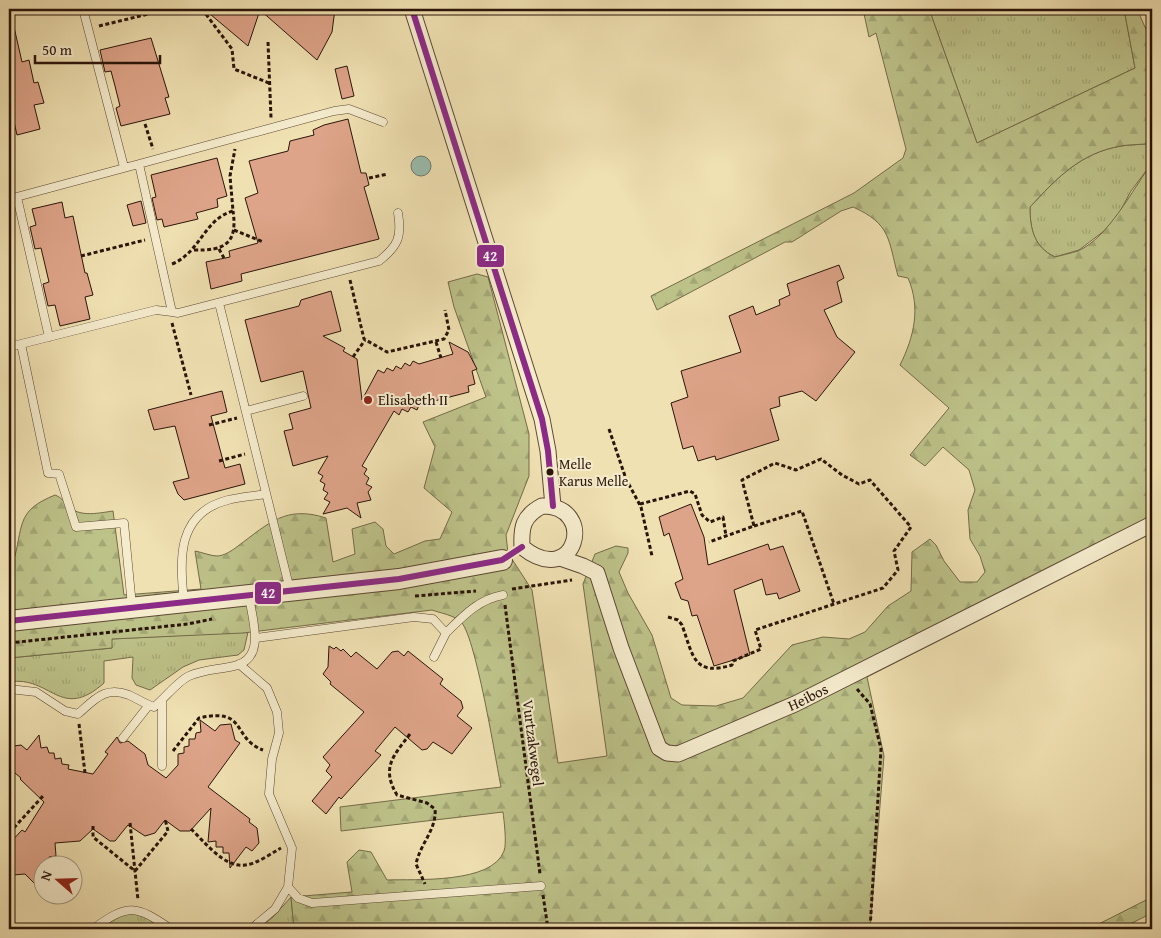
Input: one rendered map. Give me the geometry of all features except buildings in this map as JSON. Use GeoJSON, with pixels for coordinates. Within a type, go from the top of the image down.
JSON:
{"type":"FeatureCollection","features":[{"type":"Feature","properties":{"kind":"street"},"geometry":{"type":"LineString","coordinates":[[412,9],[542,419],[548,451],[553,506]]}},
{"type":"Feature","properties":{"kind":"street"},"geometry":{"type":"LineString","coordinates":[[542,506],[553,506],[565,512],[573,522],[575,537],[571,549],[560,558],[547,561],[535,558],[522,547],[521,529],[531,512],[542,506]]}},
{"type":"Feature","properties":{"kind":"street","name":"Heibos"},"geometry":{"type":"LineString","coordinates":[[560,558],[597,573],[621,648],[659,748],[667,753],[678,754],[795,704],[1152,524]]}},
{"type":"Feature","properties":{"kind":"street"},"geometry":{"type":"LineString","coordinates":[[9,621],[399,579],[502,560],[522,547]]}},
{"type":"Feature","properties":{"kind":"lane"},"geometry":{"type":"LineString","coordinates":[[83,9],[124,166]]}},
{"type":"Feature","properties":{"kind":"lane"},"geometry":{"type":"LineString","coordinates":[[49,337],[13,198],[124,166],[139,164],[237,138],[334,110],[349,109],[383,122]]}},
{"type":"Feature","properties":{"kind":"lane"},"geometry":{"type":"LineString","coordinates":[[139,164],[172,312]]}},
{"type":"Feature","properties":{"kind":"lane"},"geometry":{"type":"LineString","coordinates":[[9,347],[156,310],[178,313],[379,261],[392,251],[401,229],[398,213]]}},
{"type":"Feature","properties":{"kind":"lane"},"geometry":{"type":"LineString","coordinates":[[219,303],[290,590]]}},
{"type":"Feature","properties":{"kind":"lane"},"geometry":{"type":"LineString","coordinates":[[21,344],[48,473],[59,474],[76,528],[124,523],[132,607]]}},
{"type":"Feature","properties":{"kind":"lane"},"geometry":{"type":"LineString","coordinates":[[246,413],[303,396]]}},
{"type":"Feature","properties":{"kind":"lane"},"geometry":{"type":"LineString","coordinates":[[184,601],[182,559],[184,536],[195,518],[209,508],[227,500],[266,494]]}},
{"type":"Feature","properties":{"kind":"lane"},"geometry":{"type":"LineString","coordinates":[[9,689],[36,692],[65,711],[78,714],[99,695],[114,692],[130,695],[154,707],[186,677],[213,668],[245,662],[252,653],[256,638],[249,594]]}},
{"type":"Feature","properties":{"kind":"lane"},"geometry":{"type":"LineString","coordinates":[[434,657],[446,632],[476,606],[490,597],[503,595]]}},
{"type":"Feature","properties":{"kind":"lane"},"geometry":{"type":"LineString","coordinates":[[256,638],[414,617],[433,619],[446,632]]}},
{"type":"Feature","properties":{"kind":"lane"},"geometry":{"type":"LineString","coordinates":[[239,664],[267,688],[277,712],[279,733],[273,753],[269,794],[292,848],[288,887],[275,910],[252,929]]}},
{"type":"Feature","properties":{"kind":"lane"},"geometry":{"type":"LineString","coordinates":[[162,701],[162,766]]}},
{"type":"Feature","properties":{"kind":"lane"},"geometry":{"type":"LineString","coordinates":[[123,738],[149,706]]}},
{"type":"Feature","properties":{"kind":"lane"},"geometry":{"type":"LineString","coordinates":[[288,887],[298,898],[312,903],[541,886]]}},
{"type":"Feature","properties":{"kind":"lane"},"geometry":{"type":"LineString","coordinates":[[93,929],[121,912],[140,910],[171,929]]}},
{"type":"Feature","properties":{"kind":"path"},"geometry":{"type":"LineString","coordinates":[[88,29],[170,9]]}},
{"type":"Feature","properties":{"kind":"path"},"geometry":{"type":"LineString","coordinates":[[202,9],[232,49],[234,69],[269,83]]}},
{"type":"Feature","properties":{"kind":"path"},"geometry":{"type":"LineString","coordinates":[[268,42],[272,128]]}},
{"type":"Feature","properties":{"kind":"path"},"geometry":{"type":"LineString","coordinates":[[145,124],[157,159]]}},
{"type":"Feature","properties":{"kind":"path"},"geometry":{"type":"LineString","coordinates":[[193,250],[219,249],[223,247],[234,230],[230,176],[237,138]]}},
{"type":"Feature","properties":{"kind":"path"},"geometry":{"type":"LineString","coordinates":[[368,178],[388,174]]}},
{"type":"Feature","properties":{"kind":"path"},"geometry":{"type":"LineString","coordinates":[[162,267],[174,264],[193,250],[213,222],[224,213],[233,210]]}},
{"type":"Feature","properties":{"kind":"path"},"geometry":{"type":"LineString","coordinates":[[234,230],[263,242]]}},
{"type":"Feature","properties":{"kind":"path"},"geometry":{"type":"LineString","coordinates":[[80,256],[155,237]]}},
{"type":"Feature","properties":{"kind":"path"},"geometry":{"type":"LineString","coordinates":[[219,249],[224,258]]}},
{"type":"Feature","properties":{"kind":"path"},"geometry":{"type":"LineString","coordinates":[[348,270],[365,340],[353,357]]}},
{"type":"Feature","properties":{"kind":"path"},"geometry":{"type":"LineString","coordinates":[[365,340],[390,352],[444,339],[449,330],[444,310]]}},
{"type":"Feature","properties":{"kind":"path"},"geometry":{"type":"LineString","coordinates":[[172,312],[172,320],[191,395]]}},
{"type":"Feature","properties":{"kind":"path"},"geometry":{"type":"LineString","coordinates":[[436,342],[441,358]]}},
{"type":"Feature","properties":{"kind":"path"},"geometry":{"type":"LineString","coordinates":[[209,425],[246,413]]}},
{"type":"Feature","properties":{"kind":"path"},"geometry":{"type":"LineString","coordinates":[[608,429],[626,479],[640,504],[652,556]]}},
{"type":"Feature","properties":{"kind":"path"},"geometry":{"type":"LineString","coordinates":[[219,461],[256,452]]}},
{"type":"Feature","properties":{"kind":"path"},"geometry":{"type":"LineString","coordinates":[[668,617],[678,620],[682,625],[695,662],[715,670],[732,664],[733,660],[761,649],[755,630],[883,588],[898,570],[894,551],[911,527],[870,480],[859,484],[842,475],[821,459],[796,470],[775,464],[742,480],[754,526]]}},
{"type":"Feature","properties":{"kind":"path"},"geometry":{"type":"LineString","coordinates":[[640,504],[690,491],[694,494],[702,515],[710,522],[723,517],[726,536]]}},
{"type":"Feature","properties":{"kind":"path"},"geometry":{"type":"LineString","coordinates":[[710,542],[802,511],[834,604]]}},
{"type":"Feature","properties":{"kind":"path","name":"Vurtzakwegel"},"geometry":{"type":"LineString","coordinates":[[503,595],[548,929]]}},
{"type":"Feature","properties":{"kind":"path"},"geometry":{"type":"LineString","coordinates":[[845,678],[870,704],[881,750],[870,929]]}},
{"type":"Feature","properties":{"kind":"path"},"geometry":{"type":"LineString","coordinates":[[78,714],[85,773]]}},
{"type":"Feature","properties":{"kind":"path"},"geometry":{"type":"LineString","coordinates":[[162,766],[189,728],[199,718],[207,716],[220,716],[234,720],[240,726],[247,741],[273,753]]}},
{"type":"Feature","properties":{"kind":"path"},"geometry":{"type":"LineString","coordinates":[[410,734],[393,756],[389,766],[390,778],[397,796],[427,804],[434,809],[436,820],[424,840],[416,864],[424,883],[434,894]]}},
{"type":"Feature","properties":{"kind":"path"},"geometry":{"type":"LineString","coordinates":[[9,832],[43,796]]}},
{"type":"Feature","properties":{"kind":"path"},"geometry":{"type":"LineString","coordinates":[[135,871],[168,831],[165,819]]}},
{"type":"Feature","properties":{"kind":"path"},"geometry":{"type":"LineString","coordinates":[[130,823],[140,910]]}},
{"type":"Feature","properties":{"kind":"path"},"geometry":{"type":"LineString","coordinates":[[92,826],[93,837],[135,871]]}},
{"type":"Feature","properties":{"kind":"path"},"geometry":{"type":"LineString","coordinates":[[191,829],[220,857],[234,864],[245,865],[290,843]]}},
{"type":"Feature","properties":{"kind":"green space"},"geometry":{"type":"Polygon","coordinates":[[[863,9],[929,9],[977,143],[1135,68],[1124,9],[1137,9],[1152,43],[1152,143],[1125,145],[1106,149],[1081,161],[1070,168],[1040,196],[1030,207],[1030,215],[1032,230],[1038,243],[1048,253],[1055,257],[1078,251],[1100,235],[1110,224],[1152,163],[1152,533],[867,677],[884,756],[870,929],[294,929],[291,897],[352,892],[347,862],[359,850],[371,852],[387,880],[452,878],[469,874],[485,869],[497,862],[504,851],[503,812],[341,831],[340,807],[501,787],[478,671],[466,630],[457,619],[432,610],[243,633],[112,639],[112,648],[9,658],[9,629],[77,604],[9,611],[9,560],[15,556],[21,526],[28,512],[34,506],[55,495],[62,499],[70,508],[80,513],[91,514],[113,511],[124,595],[201,589],[195,551],[215,556],[223,555],[259,530],[279,518],[289,515],[300,514],[326,518],[333,562],[355,554],[352,529],[375,522],[383,529],[386,546],[394,554],[425,541],[440,539],[452,512],[424,488],[435,447],[423,422],[486,397],[454,307],[448,282],[477,274],[488,277],[529,434],[529,476],[506,535],[508,553],[532,590],[558,763],[607,756],[583,584],[595,554],[616,546],[628,548],[628,553],[619,572],[628,593],[652,635],[671,698],[682,705],[716,706],[743,698],[792,645],[823,637],[849,639],[865,632],[888,606],[911,591],[912,552],[930,539],[960,582],[977,582],[985,572],[980,556],[970,539],[968,510],[975,490],[969,470],[943,447],[925,466],[910,455],[949,408],[900,365],[912,333],[915,311],[914,300],[908,278],[898,276],[886,234],[875,220],[853,207],[841,211],[792,242],[785,242],[657,310],[651,296],[854,193],[903,158],[906,149],[876,33],[869,37],[863,9]]]}},
{"type":"Feature","properties":{"kind":"green space"},"geometry":{"type":"Polygon","coordinates":[[[929,9],[1124,9],[1135,68],[977,143],[929,9]]]}},
{"type":"Feature","properties":{"kind":"green space"},"geometry":{"type":"Polygon","coordinates":[[[1152,143],[1152,163],[1131,191],[1117,217],[1104,231],[1079,250],[1055,257],[1042,248],[1032,230],[1030,207],[1050,186],[1070,168],[1093,154],[1121,146],[1152,143]]]}},
{"type":"Feature","properties":{"kind":"green space"},"geometry":{"type":"Polygon","coordinates":[[[248,632],[244,650],[238,655],[199,660],[183,667],[150,690],[136,685],[132,678],[133,657],[104,661],[104,683],[89,694],[76,698],[66,698],[23,682],[9,682],[9,658],[112,648],[111,639],[248,632]]]}},
{"type":"Feature","properties":{"kind":"green space"},"geometry":{"type":"Polygon","coordinates":[[[291,897],[294,929],[258,929],[273,917],[291,897]]]}},
{"type":"Feature","properties":{"kind":"green space"},"geometry":{"type":"Polygon","coordinates":[[[1152,897],[1152,913],[1120,929],[1089,929],[1152,897]]]}},
{"type":"Feature","properties":{"kind":"green space"},"geometry":{"type":"Polygon","coordinates":[[[124,914],[142,914],[166,929],[98,929],[124,914]]]}},
{"type":"Feature","properties":{"kind":"shaded area"},"geometry":{"type":"Polygon","coordinates":[[[421,156],[428,159],[431,166],[428,173],[421,176],[414,173],[411,166],[414,159],[421,156]]]}},
{"type":"Feature","properties":{"kind":"transit line","name":"42"},"geometry":{"type":"LineString","coordinates":[[412,9],[542,419],[548,451],[553,506]]}},
{"type":"Feature","properties":{"kind":"transit line","name":"42"},"geometry":{"type":"LineString","coordinates":[[9,621],[399,579],[502,560],[522,547]]}},
{"type":"Feature","properties":{"kind":"place","name":"Elisabeth II"},"geometry":{"type":"Point","coordinates":[368,400]}},
{"type":"Feature","properties":{"kind":"place","name":"Melle Karus Melle"},"geometry":{"type":"Point","coordinates":[550,472]}}]}
